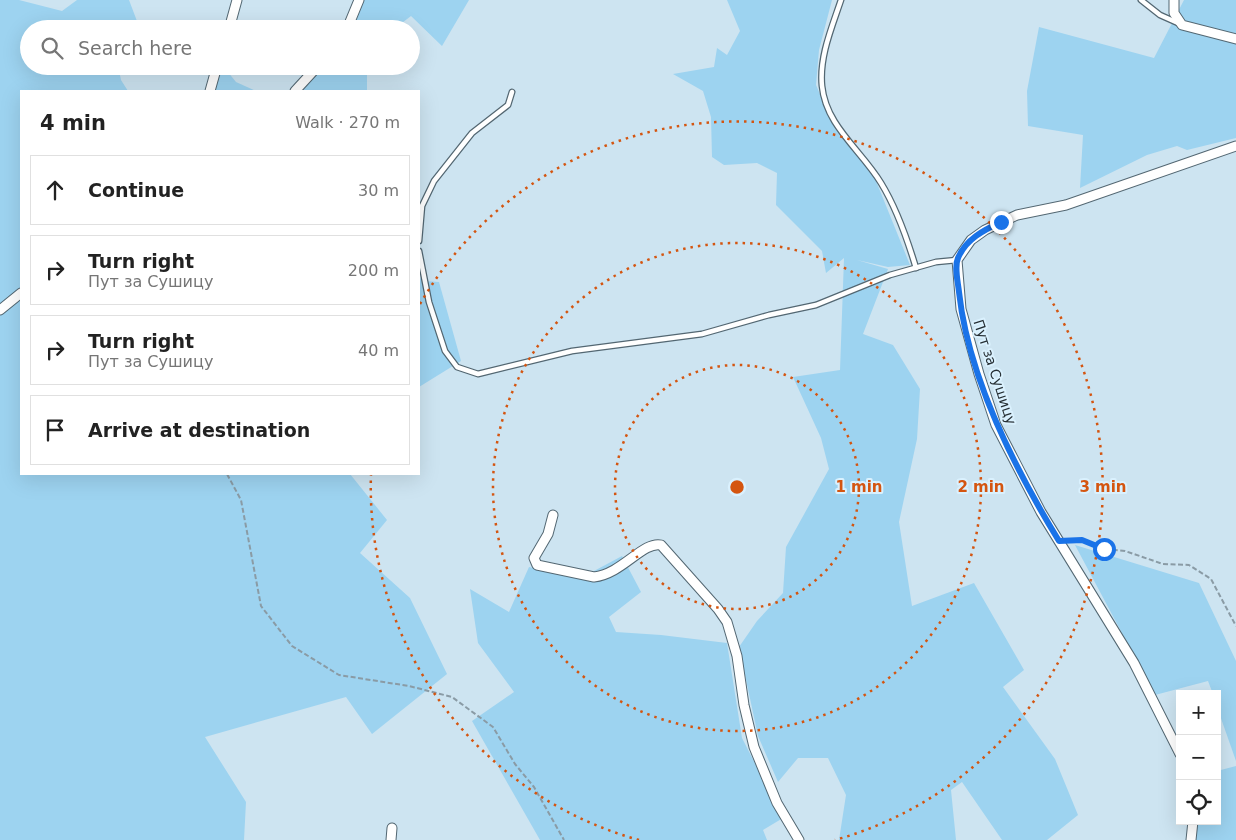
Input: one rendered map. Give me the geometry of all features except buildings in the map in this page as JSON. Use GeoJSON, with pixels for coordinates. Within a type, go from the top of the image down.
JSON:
{"type":"FeatureCollection","features":[{"type":"Feature","properties":{"kind":"street"},"geometry":{"type":"LineString","coordinates":[[232,20],[238,0]]}},
{"type":"Feature","properties":{"kind":"street"},"geometry":{"type":"LineString","coordinates":[[351,20],[359,0]]}},
{"type":"Feature","properties":{"kind":"street"},"geometry":{"type":"LineString","coordinates":[[1174,0],[1174,13],[1182,24],[1236,40]]}},
{"type":"Feature","properties":{"kind":"street"},"geometry":{"type":"LineString","coordinates":[[210,90],[214,75]]}},
{"type":"Feature","properties":{"kind":"street"},"geometry":{"type":"LineString","coordinates":[[296,90],[310,75]]}},
{"type":"Feature","properties":{"kind":"street"},"geometry":{"type":"LineString","coordinates":[[957,260],[971,240],[985,230],[1017,215],[1066,204],[1236,146]]}},
{"type":"Feature","properties":{"kind":"street","name":"Пут за Сушицу"},"geometry":{"type":"LineString","coordinates":[[957,260],[961,309],[979,374],[996,425],[1041,512],[1134,663],[1176,746]]}},
{"type":"Feature","properties":{"kind":"street"},"geometry":{"type":"LineString","coordinates":[[0,310],[20,294]]}},
{"type":"Feature","properties":{"kind":"street"},"geometry":{"type":"LineString","coordinates":[[554,515],[548,534],[534,558],[537,565],[594,577],[602,576],[620,569],[648,546],[661,545],[718,609],[733,638],[748,726],[761,768],[776,803],[799,840]]}},
{"type":"Feature","properties":{"kind":"street"},"geometry":{"type":"LineString","coordinates":[[1191,840],[1193,825]]}},
{"type":"Feature","properties":{"kind":"street"},"geometry":{"type":"LineString","coordinates":[[391,840],[392,828]]}},
{"type":"Feature","properties":{"kind":"lane"},"geometry":{"type":"LineString","coordinates":[[840,0],[829,35],[822,74],[826,104],[838,128],[868,164],[889,197],[904,229],[916,268]]}},
{"type":"Feature","properties":{"kind":"lane"},"geometry":{"type":"LineString","coordinates":[[1141,0],[1160,15],[1182,24]]}},
{"type":"Feature","properties":{"kind":"lane"},"geometry":{"type":"LineString","coordinates":[[420,229],[422,206],[429,188],[472,133],[508,105],[512,92]]}},
{"type":"Feature","properties":{"kind":"lane"},"geometry":{"type":"LineString","coordinates":[[420,256],[429,302],[445,351],[457,367],[478,374],[572,351],[702,334],[769,315],[816,305],[871,282],[916,268],[957,260]]}},
{"type":"Feature","properties":{"kind":"path"},"geometry":{"type":"LineString","coordinates":[[228,475],[241,500],[261,606],[292,646],[338,675],[409,686],[452,697],[493,727],[515,764],[534,787],[564,840]]}},
{"type":"Feature","properties":{"kind":"path"},"geometry":{"type":"LineString","coordinates":[[1059,541],[1082,540],[1104,549],[1125,551],[1163,564],[1189,565],[1211,579],[1236,626]]}},
{"type":"Feature","properties":{"kind":"shaded area"},"geometry":{"type":"Polygon","coordinates":[[[0,0],[19,0],[62,11],[77,0],[129,0],[137,20],[20,20],[20,75],[120,75],[127,90],[20,90],[20,475],[351,475],[387,520],[360,553],[410,598],[447,674],[372,734],[346,697],[205,737],[246,802],[244,840],[0,840],[0,0]]]}},
{"type":"Feature","properties":{"kind":"shaded area"},"geometry":{"type":"Polygon","coordinates":[[[359,0],[469,0],[442,46],[420,25],[420,20],[415,20],[411,16],[406,20],[351,20],[359,0]]]}},
{"type":"Feature","properties":{"kind":"shaded area"},"geometry":{"type":"Polygon","coordinates":[[[727,0],[832,0],[819,50],[816,85],[835,129],[872,171],[910,265],[888,267],[857,260],[888,269],[863,334],[893,345],[920,389],[917,439],[899,522],[912,606],[974,583],[1024,670],[1003,687],[1055,759],[1078,815],[1047,840],[1002,840],[962,782],[951,790],[956,840],[839,840],[846,795],[828,758],[798,758],[778,782],[758,736],[739,647],[757,621],[783,593],[786,547],[829,469],[821,438],[793,377],[840,370],[844,258],[826,273],[822,251],[776,205],[777,173],[757,163],[724,165],[712,157],[711,117],[703,91],[673,74],[714,67],[717,48],[727,55],[740,31],[727,0]]]}},
{"type":"Feature","properties":{"kind":"shaded area"},"geometry":{"type":"Polygon","coordinates":[[[1184,0],[1236,0],[1236,138],[1187,150],[1177,146],[1147,155],[1080,188],[1083,135],[1028,126],[1027,91],[1039,27],[1154,58],[1184,0]]]}},
{"type":"Feature","properties":{"kind":"shaded area"},"geometry":{"type":"Polygon","coordinates":[[[214,75],[230,75],[236,82],[254,90],[210,90],[214,75]]]}},
{"type":"Feature","properties":{"kind":"shaded area"},"geometry":{"type":"Polygon","coordinates":[[[310,75],[367,75],[367,90],[296,90],[310,75]]]}},
{"type":"Feature","properties":{"kind":"shaded area"},"geometry":{"type":"Polygon","coordinates":[[[420,278],[423,281],[439,282],[461,361],[420,386],[420,278]]]}},
{"type":"Feature","properties":{"kind":"shaded area"},"geometry":{"type":"Polygon","coordinates":[[[1075,545],[1199,583],[1236,661],[1236,761],[1221,718],[1221,690],[1211,690],[1208,681],[1155,695],[1075,545]]]}},
{"type":"Feature","properties":{"kind":"shaded area"},"geometry":{"type":"Polygon","coordinates":[[[622,556],[641,592],[609,617],[616,632],[727,643],[742,738],[783,818],[763,830],[767,840],[540,840],[472,721],[514,692],[478,643],[470,589],[509,612],[529,567],[581,578],[622,556]]]}},
{"type":"Feature","properties":{"kind":"shaded area"},"geometry":{"type":"Polygon","coordinates":[[[1236,766],[1236,840],[1188,840],[1190,825],[1221,825],[1221,770],[1236,766]]]}},
{"type":"Feature","properties":{"kind":"route"},"geometry":{"type":"LineString","coordinates":[[1001,222],[971,240],[957,260],[961,309],[979,374],[996,425],[1041,512],[1059,541],[1082,540],[1104,549]]}}]}
